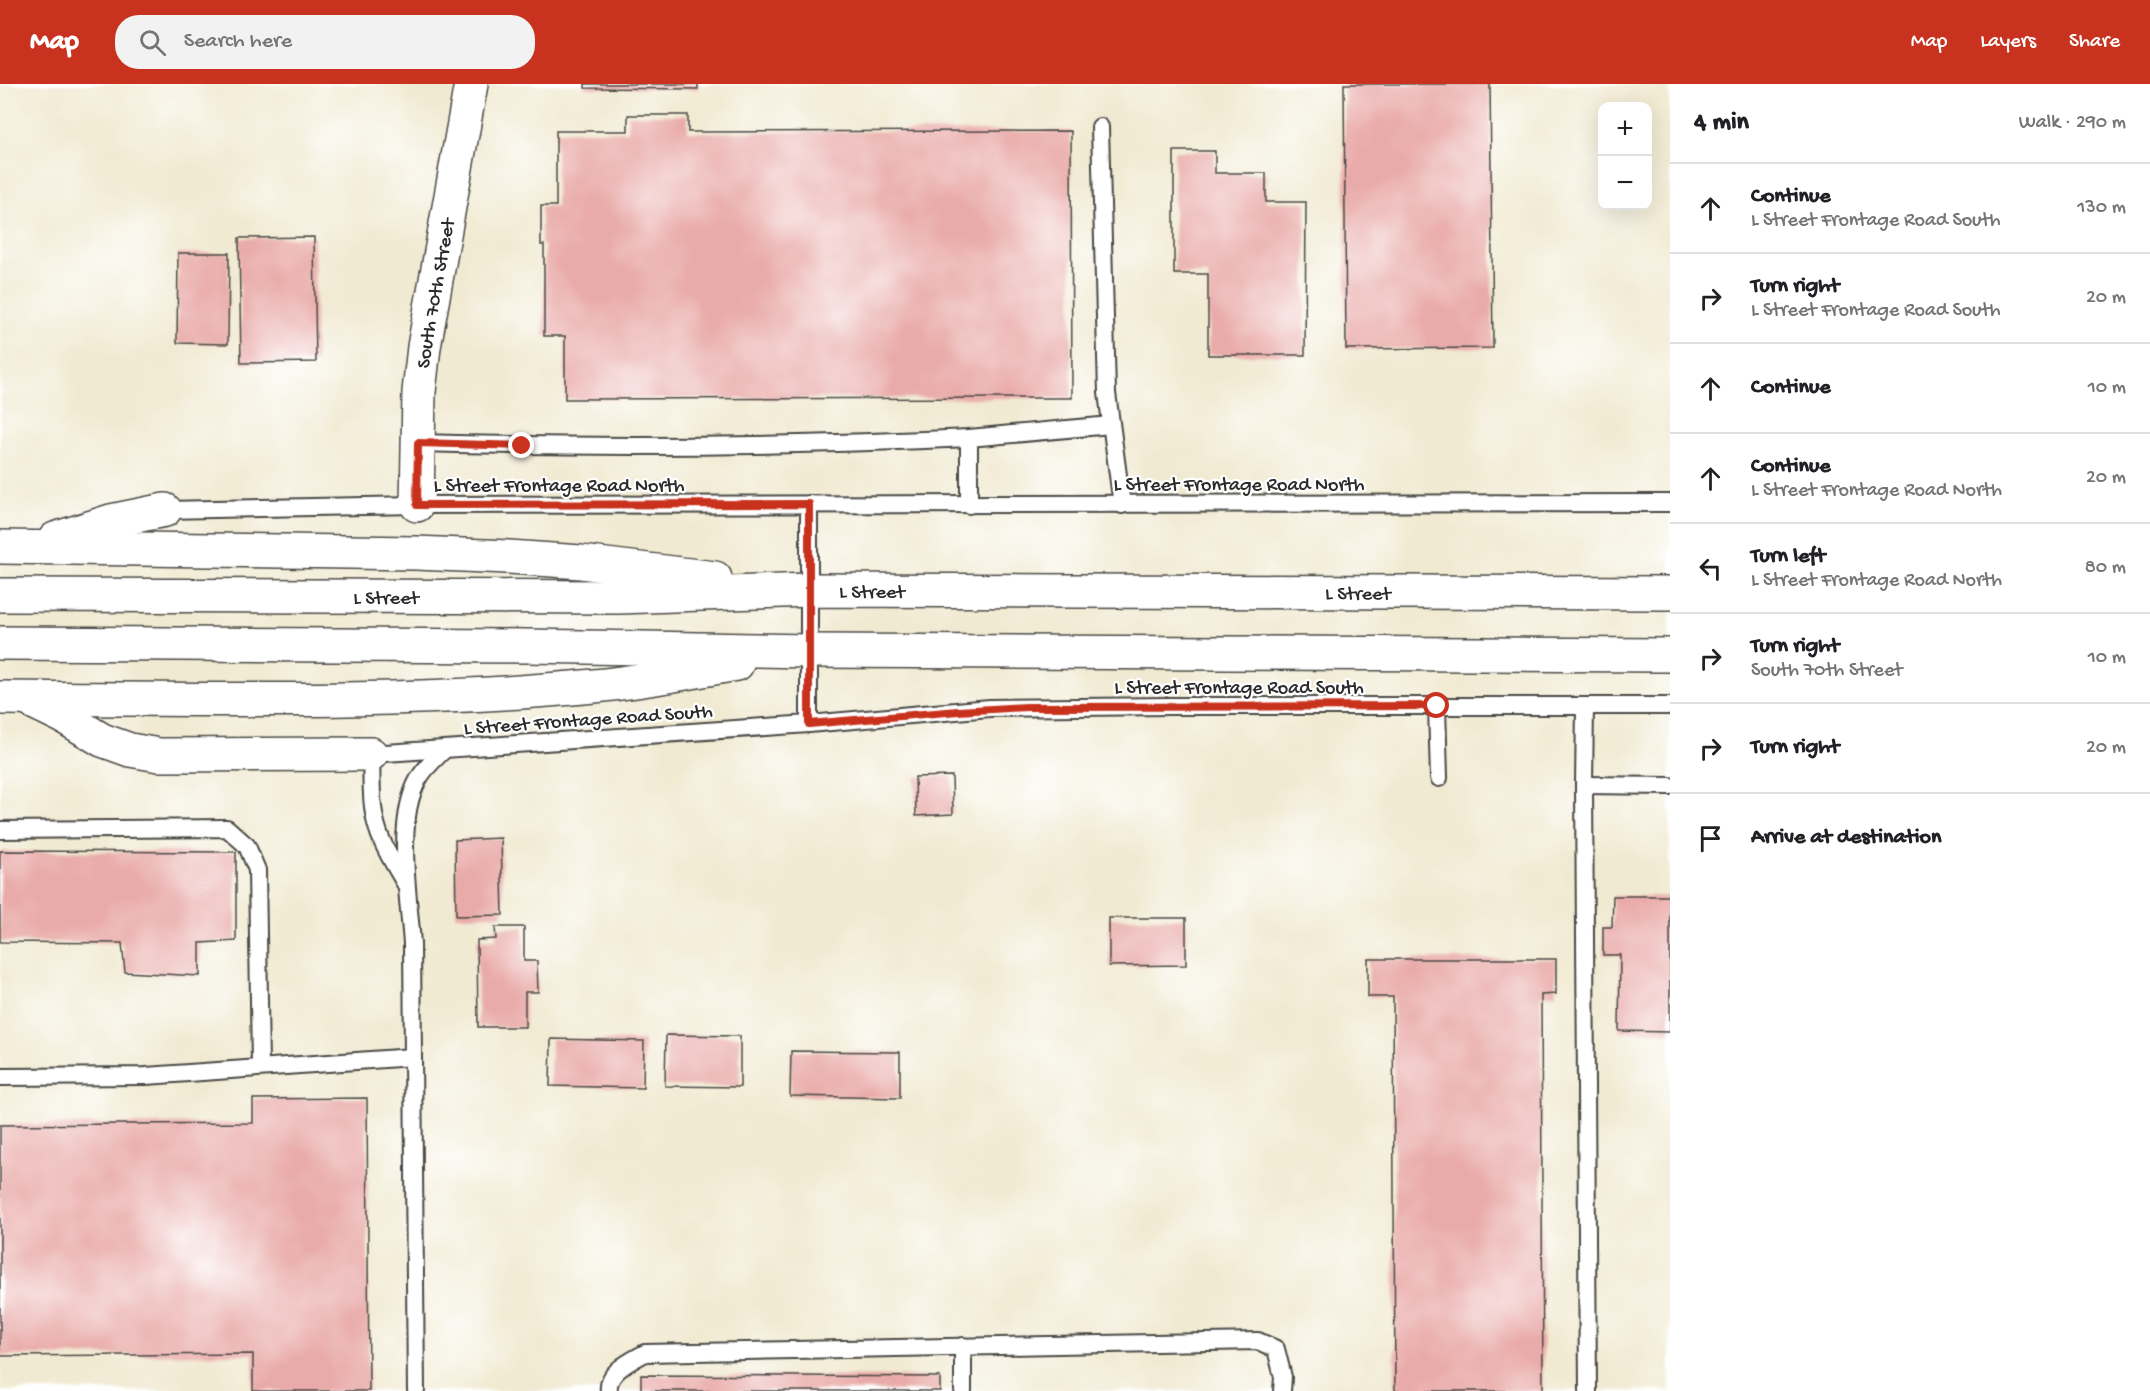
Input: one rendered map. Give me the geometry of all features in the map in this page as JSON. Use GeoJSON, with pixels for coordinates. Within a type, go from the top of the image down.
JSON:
{"type":"FeatureCollection","features":[{"type":"Feature","properties":{"kind":"main road","name":"South 70th Street"},"geometry":{"type":"LineString","coordinates":[[417,505],[419,392],[424,347],[471,84]]}},
{"type":"Feature","properties":{"kind":"main road"},"geometry":{"type":"LineString","coordinates":[[14,548],[111,521],[165,510]]}},
{"type":"Feature","properties":{"kind":"main road"},"geometry":{"type":"LineString","coordinates":[[14,548],[416,553],[509,557],[581,562],[809,590]]}},
{"type":"Feature","properties":{"kind":"main road","name":"L Street"},"geometry":{"type":"LineString","coordinates":[[0,595],[620,597],[809,590],[1670,593]]}},
{"type":"Feature","properties":{"kind":"main road"},"geometry":{"type":"LineString","coordinates":[[0,643],[515,645],[809,651],[1670,655]]}},
{"type":"Feature","properties":{"kind":"main road"},"geometry":{"type":"LineString","coordinates":[[12,698],[252,700],[444,697],[649,680],[809,651]]}},
{"type":"Feature","properties":{"kind":"main road"},"geometry":{"type":"LineString","coordinates":[[12,698],[64,717],[102,740],[130,750],[159,755],[371,754]]}},
{"type":"Feature","properties":{"kind":"lane"},"geometry":{"type":"LineString","coordinates":[[1100,128],[1107,393],[1122,505]]}},
{"type":"Feature","properties":{"kind":"lane"},"geometry":{"type":"LineString","coordinates":[[418,443],[522,446],[831,444],[969,438],[1111,425]]}},
{"type":"Feature","properties":{"kind":"lane"},"geometry":{"type":"LineString","coordinates":[[969,438],[969,505]]}},
{"type":"Feature","properties":{"kind":"lane"},"geometry":{"type":"LineString","coordinates":[[809,504],[809,724]]}},
{"type":"Feature","properties":{"kind":"lane","name":"L Street Frontage Road North"},"geometry":{"type":"LineString","coordinates":[[165,510],[417,505],[1670,504]]}},
{"type":"Feature","properties":{"kind":"lane"},"geometry":{"type":"LineString","coordinates":[[1437,706],[1438,778]]}},
{"type":"Feature","properties":{"kind":"lane"},"geometry":{"type":"LineString","coordinates":[[1586,706],[1584,785],[1588,1391]]}},
{"type":"Feature","properties":{"kind":"lane","name":"L Street Frontage Road South"},"geometry":{"type":"LineString","coordinates":[[371,754],[1009,708],[1670,706]]}},
{"type":"Feature","properties":{"kind":"lane"},"geometry":{"type":"LineString","coordinates":[[416,1391],[412,944],[406,885],[406,825],[418,779],[445,749]]}},
{"type":"Feature","properties":{"kind":"lane"},"geometry":{"type":"LineString","coordinates":[[371,754],[377,828],[383,844],[406,885]]}},
{"type":"Feature","properties":{"kind":"lane"},"geometry":{"type":"LineString","coordinates":[[1584,785],[1670,786]]}},
{"type":"Feature","properties":{"kind":"lane"},"geometry":{"type":"LineString","coordinates":[[0,830],[227,828],[247,846],[257,870],[260,1066]]}},
{"type":"Feature","properties":{"kind":"lane"},"geometry":{"type":"LineString","coordinates":[[0,1077],[146,1076],[260,1066],[413,1057]]}},
{"type":"Feature","properties":{"kind":"lane"},"geometry":{"type":"LineString","coordinates":[[609,1391],[608,1385],[619,1368],[645,1353],[1258,1341],[1276,1349],[1283,1377],[1282,1391]]}},
{"type":"Feature","properties":{"kind":"lane"},"geometry":{"type":"LineString","coordinates":[[963,1346],[963,1391]]}},
{"type":"Feature","properties":{"kind":"building"},"geometry":{"type":"Polygon","coordinates":[[[585,84],[698,84],[698,89],[585,88],[585,84]]]}},
{"type":"Feature","properties":{"kind":"building"},"geometry":{"type":"Polygon","coordinates":[[[1344,84],[1490,84],[1493,348],[1346,349],[1344,84]]]}},
{"type":"Feature","properties":{"kind":"building"},"geometry":{"type":"Polygon","coordinates":[[[628,115],[688,115],[688,132],[1071,131],[1072,398],[565,399],[565,336],[544,336],[544,245],[541,245],[541,206],[556,206],[556,131],[628,131],[628,115]]]}},
{"type":"Feature","properties":{"kind":"building"},"geometry":{"type":"Polygon","coordinates":[[[1174,151],[1215,151],[1215,173],[1266,173],[1266,202],[1306,202],[1305,355],[1208,355],[1208,274],[1174,274],[1174,151]]]}},
{"type":"Feature","properties":{"kind":"building"},"geometry":{"type":"Polygon","coordinates":[[[314,237],[316,362],[241,363],[239,238],[314,237]]]}},
{"type":"Feature","properties":{"kind":"building"},"geometry":{"type":"Polygon","coordinates":[[[178,253],[229,253],[228,344],[177,343],[178,253]]]}},
{"type":"Feature","properties":{"kind":"building"},"geometry":{"type":"Polygon","coordinates":[[[952,776],[953,814],[916,816],[915,777],[952,776]]]}},
{"type":"Feature","properties":{"kind":"building"},"geometry":{"type":"Polygon","coordinates":[[[501,838],[503,915],[456,916],[455,840],[501,838]]]}},
{"type":"Feature","properties":{"kind":"building"},"geometry":{"type":"Polygon","coordinates":[[[0,851],[236,852],[236,941],[200,943],[200,976],[125,972],[122,943],[0,942],[0,851]]]}},
{"type":"Feature","properties":{"kind":"building"},"geometry":{"type":"Polygon","coordinates":[[[1613,896],[1670,896],[1670,1032],[1619,1031],[1620,955],[1603,955],[1603,927],[1612,927],[1613,896]]]}},
{"type":"Feature","properties":{"kind":"building"},"geometry":{"type":"Polygon","coordinates":[[[1109,918],[1186,918],[1186,965],[1109,966],[1109,918]]]}},
{"type":"Feature","properties":{"kind":"building"},"geometry":{"type":"Polygon","coordinates":[[[495,927],[524,927],[524,961],[537,961],[538,992],[525,992],[525,1027],[478,1027],[477,940],[496,939],[495,927]]]}},
{"type":"Feature","properties":{"kind":"building"},"geometry":{"type":"Polygon","coordinates":[[[1368,959],[1556,959],[1556,994],[1541,995],[1543,1391],[1395,1391],[1393,997],[1368,997],[1368,959]]]}},
{"type":"Feature","properties":{"kind":"building"},"geometry":{"type":"Polygon","coordinates":[[[666,1035],[740,1036],[740,1087],[665,1086],[666,1035]]]}},
{"type":"Feature","properties":{"kind":"building"},"geometry":{"type":"Polygon","coordinates":[[[551,1039],[644,1041],[643,1088],[550,1086],[551,1039]]]}},
{"type":"Feature","properties":{"kind":"building"},"geometry":{"type":"Polygon","coordinates":[[[791,1051],[900,1052],[900,1098],[790,1096],[791,1051]]]}},
{"type":"Feature","properties":{"kind":"building"},"geometry":{"type":"Polygon","coordinates":[[[367,1098],[369,1391],[253,1391],[253,1354],[0,1356],[0,1125],[253,1123],[253,1099],[367,1098]]]}},
{"type":"Feature","properties":{"kind":"building"},"geometry":{"type":"Polygon","coordinates":[[[641,1375],[940,1377],[940,1391],[641,1391],[641,1375]]]}},
{"type":"Feature","properties":{"kind":"route"},"geometry":{"type":"LineString","coordinates":[[522,446],[418,443],[417,505],[809,504],[809,724],[990,708],[1437,706]]}}]}
